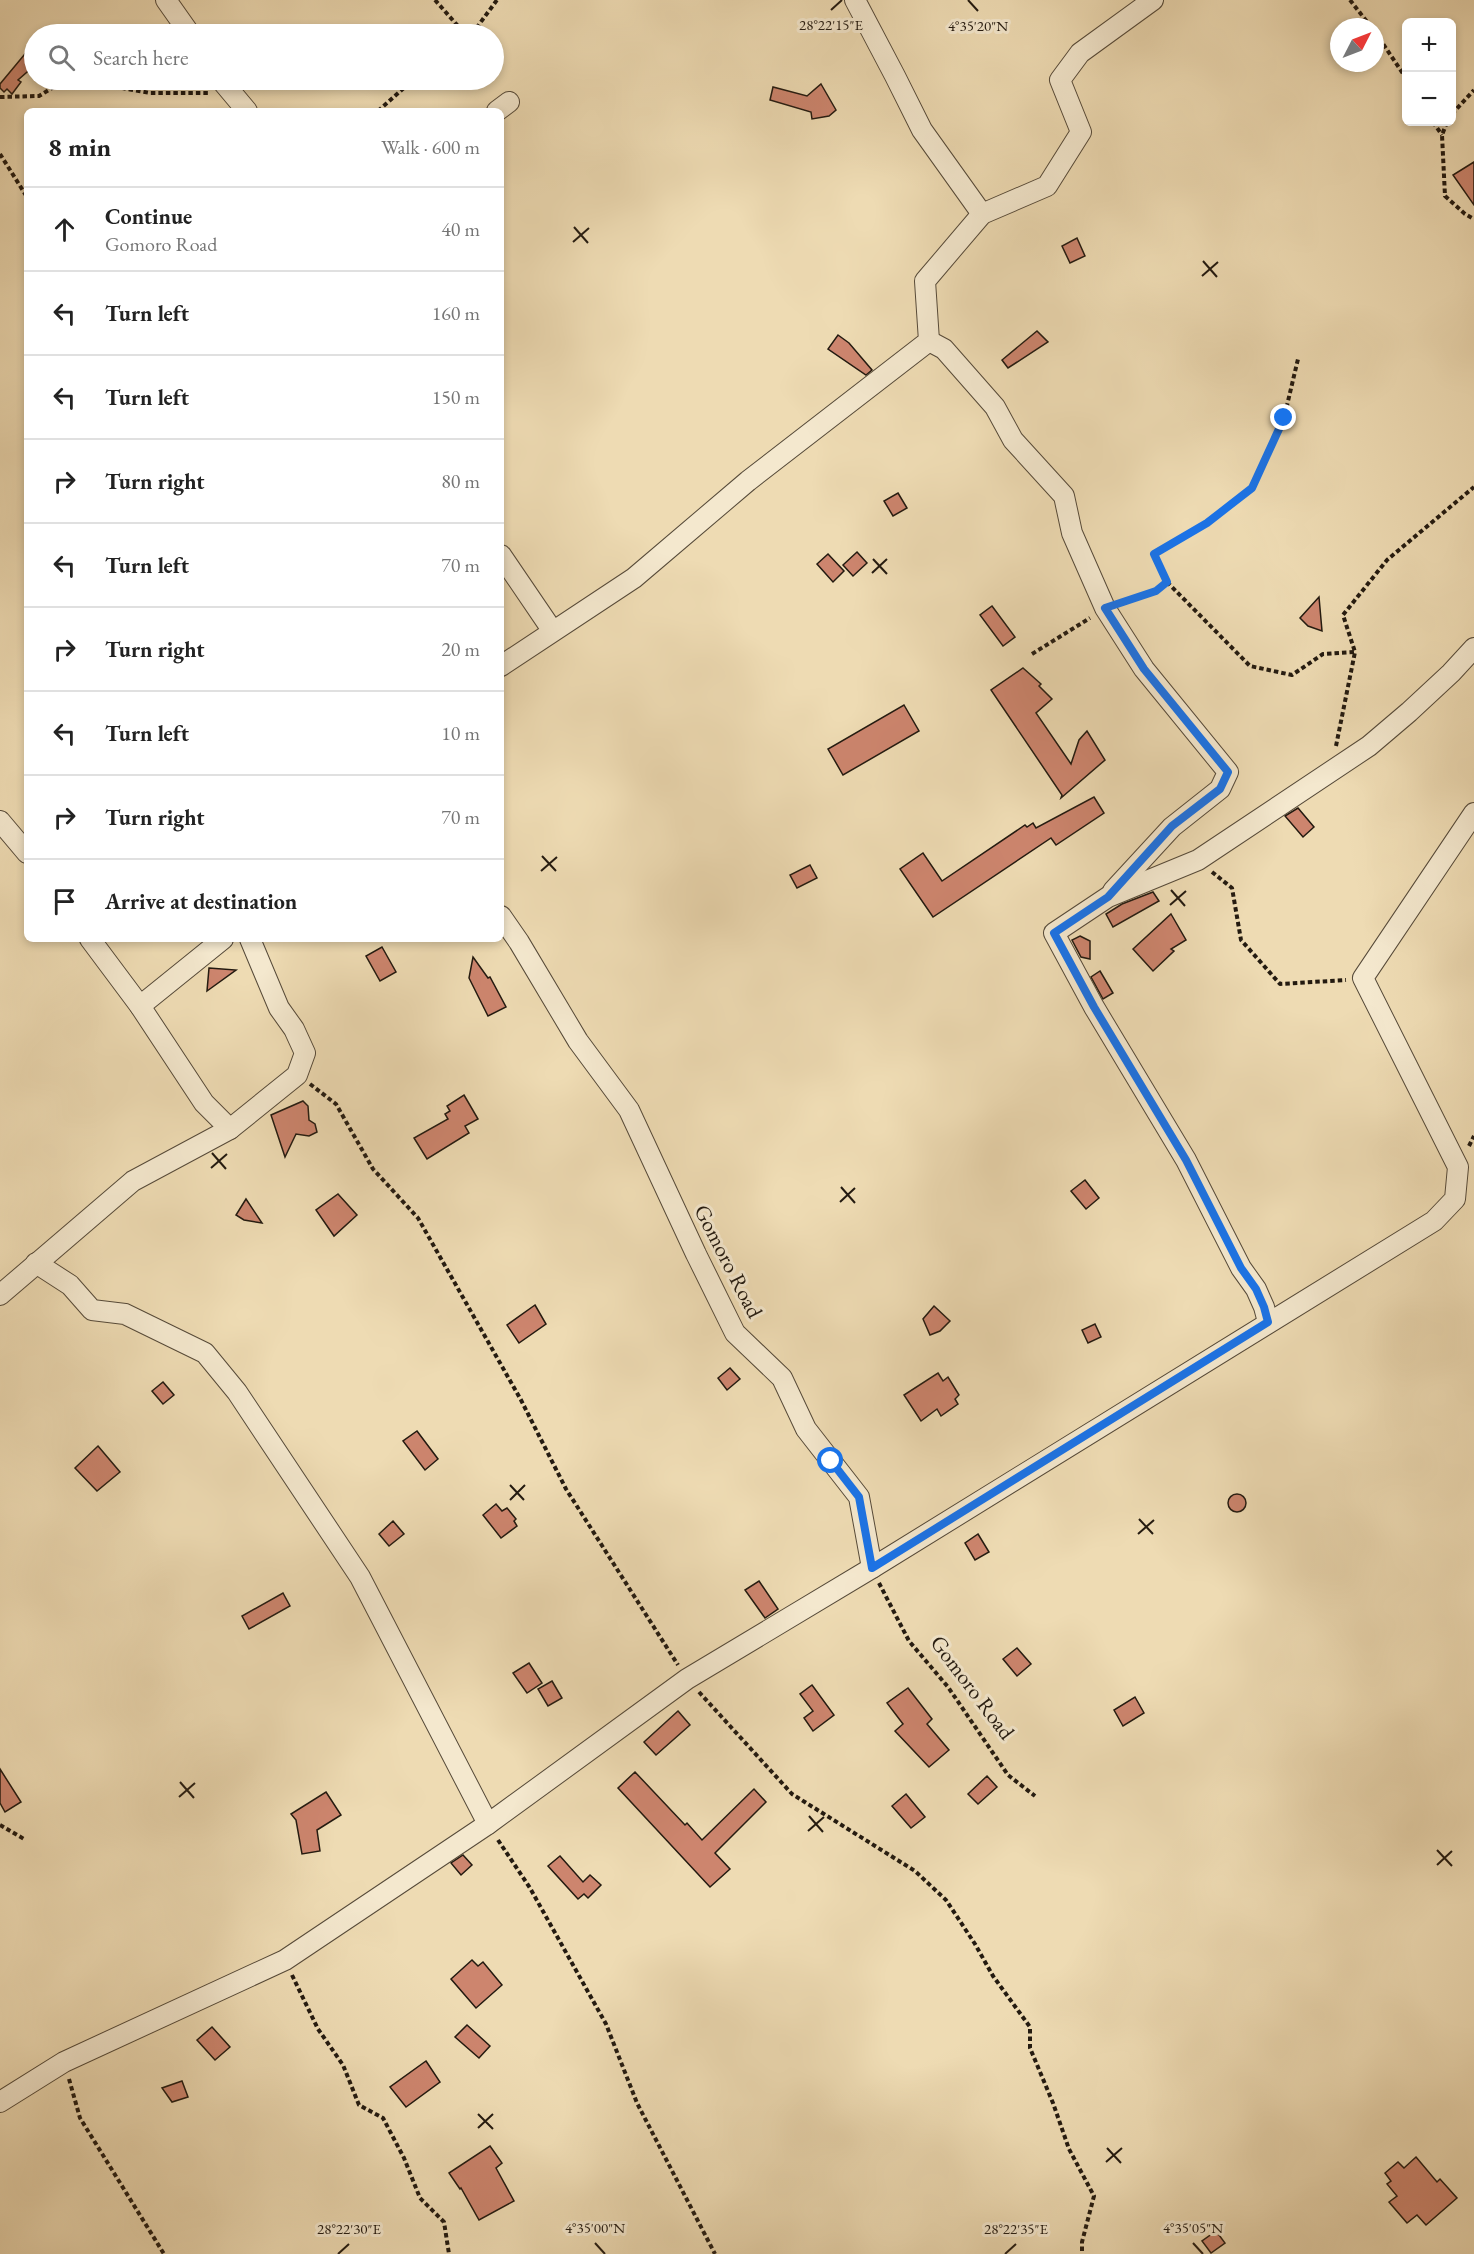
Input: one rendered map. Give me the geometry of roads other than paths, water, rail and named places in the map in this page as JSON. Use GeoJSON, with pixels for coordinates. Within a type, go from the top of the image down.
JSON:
{"type":"FeatureCollection","features":[{"type":"Feature","properties":{"kind":"street"},"geometry":{"type":"LineString","coordinates":[[166,0],[183,24]]}},
{"type":"Feature","properties":{"kind":"street"},"geometry":{"type":"LineString","coordinates":[[855,0],[922,130],[982,214]]}},
{"type":"Feature","properties":{"kind":"street"},"geometry":{"type":"LineString","coordinates":[[930,341],[925,281],[982,214],[1047,186],[1081,132],[1060,80],[1080,53],[1153,0]]}},
{"type":"Feature","properties":{"kind":"street"},"geometry":{"type":"LineString","coordinates":[[230,90],[245,108]]}},
{"type":"Feature","properties":{"kind":"street"},"geometry":{"type":"LineString","coordinates":[[930,341],[944,349],[995,408],[1013,440],[1064,496],[1072,533],[1105,608],[1144,669],[1228,772],[1220,789],[1172,826],[1108,897]]}},
{"type":"Feature","properties":{"kind":"street"},"geometry":{"type":"LineString","coordinates":[[504,664],[552,630],[634,578],[748,481],[930,341]]}},
{"type":"Feature","properties":{"kind":"street"},"geometry":{"type":"LineString","coordinates":[[504,559],[552,630]]}},
{"type":"Feature","properties":{"kind":"street"},"geometry":{"type":"LineString","coordinates":[[1268,1322],[1256,1289],[1241,1268],[1186,1160],[1094,1007],[1054,933],[1108,897],[1198,860],[1369,746],[1450,674],[1474,648]]}},
{"type":"Feature","properties":{"kind":"street"},"geometry":{"type":"LineString","coordinates":[[0,2102],[64,2062],[285,1960],[488,1824],[687,1679],[872,1568],[1434,1221],[1455,1199],[1458,1167],[1363,978],[1474,813]]}},
{"type":"Feature","properties":{"kind":"street"},"geometry":{"type":"LineString","coordinates":[[0,821],[24,849]]}},
{"type":"Feature","properties":{"kind":"street","name":"Gomoro Road"},"geometry":{"type":"LineString","coordinates":[[504,920],[578,1041],[629,1110],[735,1333],[782,1378],[806,1429],[859,1497],[872,1568]]}},
{"type":"Feature","properties":{"kind":"street"},"geometry":{"type":"LineString","coordinates":[[92,942],[140,1006],[204,1103],[230,1129]]}},
{"type":"Feature","properties":{"kind":"street"},"geometry":{"type":"LineString","coordinates":[[140,1006],[219,942]]}},
{"type":"Feature","properties":{"kind":"street"},"geometry":{"type":"LineString","coordinates":[[0,1294],[133,1181],[230,1129],[297,1075],[305,1053],[294,1029],[274,998],[251,942]]}},
{"type":"Feature","properties":{"kind":"street"},"geometry":{"type":"LineString","coordinates":[[36,1263],[70,1285],[92,1310],[125,1314],[205,1353],[237,1392],[360,1577],[488,1824]]}}]}
